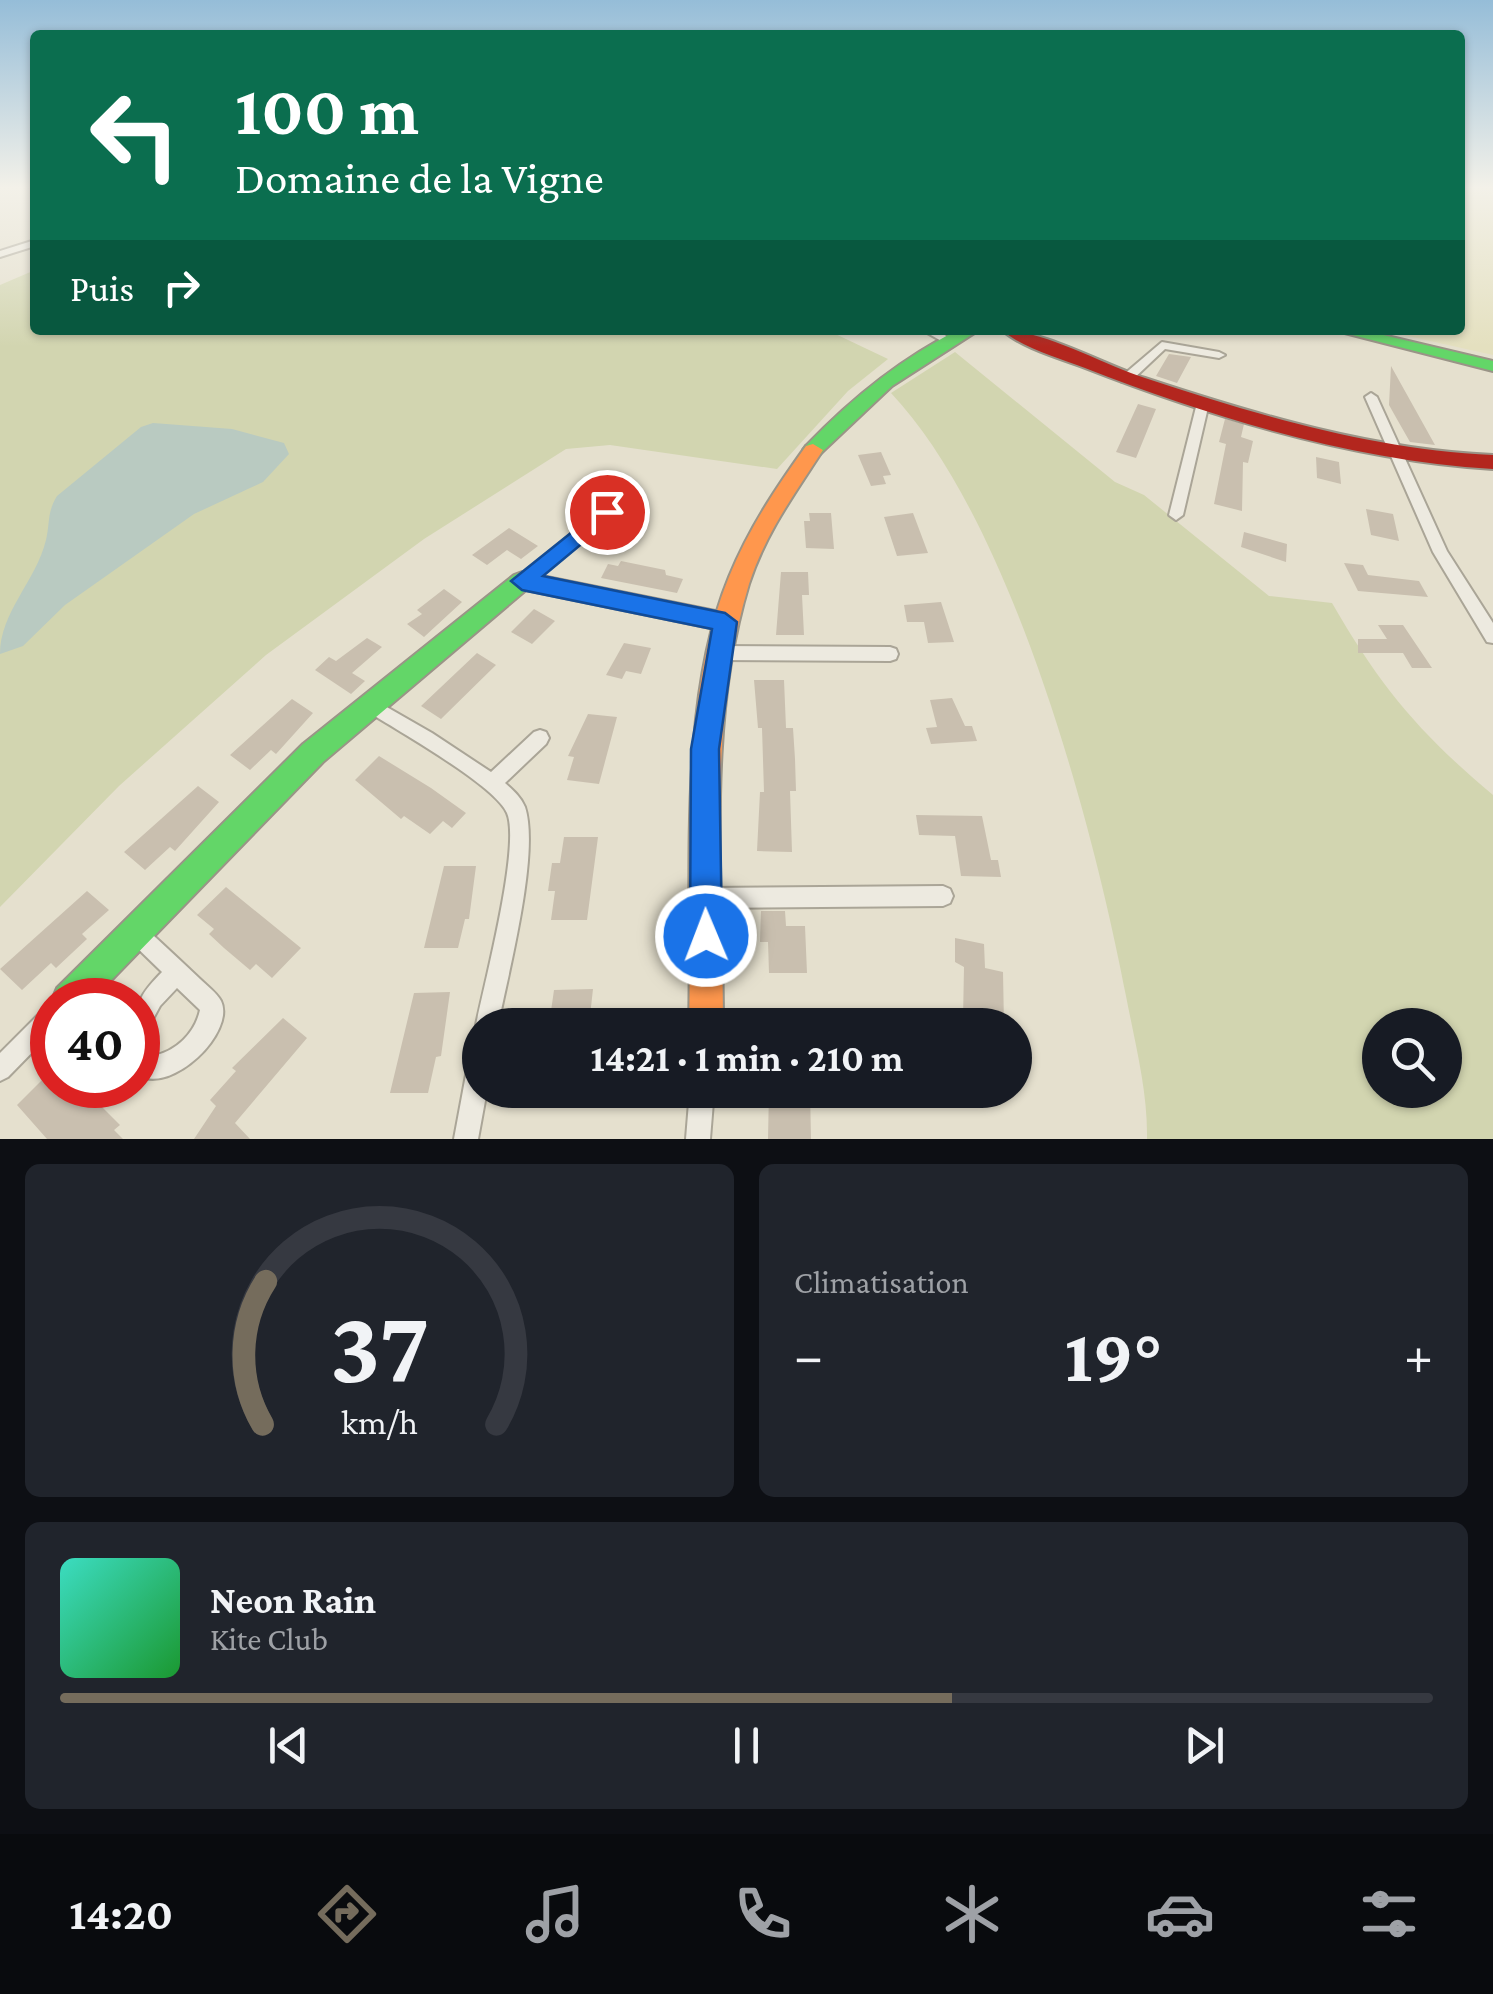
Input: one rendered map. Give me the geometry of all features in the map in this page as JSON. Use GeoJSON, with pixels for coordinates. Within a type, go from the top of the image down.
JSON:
{"type":"FeatureCollection","features":[{"type":"Feature","properties":{"kind":"street"},"geometry":{"type":"LineString","coordinates":[[0,254],[30,245]]}},
{"type":"Feature","properties":{"kind":"street"},"geometry":{"type":"LineString","coordinates":[[706,1008],[705,749],[725,622],[760,529],[808,459],[885,379],[938,335]]}},
{"type":"Feature","properties":{"kind":"street"},"geometry":{"type":"LineString","coordinates":[[1022,335],[1126,379],[1398,456],[1493,462]]}},
{"type":"Feature","properties":{"kind":"street"},"geometry":{"type":"LineString","coordinates":[[1362,335],[1493,366]]}},
{"type":"Feature","properties":{"kind":"street"},"geometry":{"type":"LineString","coordinates":[[1126,379],[1162,345],[1219,356]]}},
{"type":"Feature","properties":{"kind":"street"},"geometry":{"type":"LineString","coordinates":[[1371,396],[1447,565],[1493,637]]}},
{"type":"Feature","properties":{"kind":"street"},"geometry":{"type":"LineString","coordinates":[[1176,515],[1204,403]]}},
{"type":"Feature","properties":{"kind":"street"},"geometry":{"type":"LineString","coordinates":[[92,978],[273,791],[371,704],[607,512]]}},
{"type":"Feature","properties":{"kind":"street"},"geometry":{"type":"LineString","coordinates":[[522,581],[725,622]]}},
{"type":"Feature","properties":{"kind":"street"},"geometry":{"type":"LineString","coordinates":[[718,653],[890,654]]}},
{"type":"Feature","properties":{"kind":"street"},"geometry":{"type":"LineString","coordinates":[[371,704],[491,784],[516,808],[521,834],[490,1008]]}},
{"type":"Feature","properties":{"kind":"street"},"geometry":{"type":"LineString","coordinates":[[491,784],[540,738]]}},
{"type":"Feature","properties":{"kind":"street"},"geometry":{"type":"LineString","coordinates":[[706,898],[943,896]]}},
{"type":"Feature","properties":{"kind":"street"},"geometry":{"type":"LineString","coordinates":[[136,934],[212,1006],[211,1022],[196,1044],[170,1065],[160,1066]]}},
{"type":"Feature","properties":{"kind":"street"},"geometry":{"type":"LineString","coordinates":[[160,990],[178,972]]}},
{"type":"Feature","properties":{"kind":"street"},"geometry":{"type":"LineString","coordinates":[[0,1069],[30,1039]]}},
{"type":"Feature","properties":{"kind":"street"},"geometry":{"type":"LineString","coordinates":[[466,1139],[472,1108]]}},
{"type":"Feature","properties":{"kind":"street"},"geometry":{"type":"LineString","coordinates":[[698,1139],[701,1108]]}},
{"type":"Feature","properties":{"kind":"shaded area"},"geometry":{"type":"Polygon","coordinates":[[[1465,241],[1493,241],[1493,355],[1403,335],[1465,335],[1465,241]]]}},
{"type":"Feature","properties":{"kind":"shaded area"},"geometry":{"type":"Polygon","coordinates":[[[153,423],[232,429],[284,443],[289,454],[263,482],[194,514],[65,605],[23,646],[0,654],[6,624],[41,555],[57,496],[141,427],[153,423]]]}},
{"type":"Feature","properties":{"kind":"green space"},"geometry":{"type":"Polygon","coordinates":[[[30,272],[30,335],[838,335],[888,359],[848,391],[777,469],[610,445],[566,449],[424,539],[266,655],[119,786],[0,907],[0,285],[30,272]]]}},
{"type":"Feature","properties":{"kind":"green space"},"geometry":{"type":"Polygon","coordinates":[[[955,352],[1115,482],[1144,495],[1269,596],[1332,603],[1403,707],[1443,751],[1493,795],[1493,1139],[1147,1139],[1140,1068],[1111,926],[1069,763],[1010,595],[974,517],[934,449],[891,393],[955,352]]]}},
{"type":"Feature","properties":{"kind":"building"},"geometry":{"type":"Polygon","coordinates":[[[1169,354],[1191,357],[1177,383],[1156,376],[1169,354]]]}},
{"type":"Feature","properties":{"kind":"building"},"geometry":{"type":"Polygon","coordinates":[[[1391,366],[1435,445],[1410,442],[1389,405],[1391,366]]]}},
{"type":"Feature","properties":{"kind":"building"},"geometry":{"type":"Polygon","coordinates":[[[1138,404],[1156,409],[1136,458],[1116,452],[1138,404]]]}},
{"type":"Feature","properties":{"kind":"building"},"geometry":{"type":"Polygon","coordinates":[[[1225,419],[1244,424],[1241,437],[1253,441],[1248,463],[1243,462],[1242,511],[1214,504],[1226,444],[1219,442],[1225,419]]]}},
{"type":"Feature","properties":{"kind":"building"},"geometry":{"type":"Polygon","coordinates":[[[881,452],[891,475],[883,476],[886,484],[871,486],[858,455],[881,452]]]}},
{"type":"Feature","properties":{"kind":"building"},"geometry":{"type":"Polygon","coordinates":[[[1316,457],[1339,462],[1341,484],[1317,478],[1316,457]]]}},
{"type":"Feature","properties":{"kind":"building"},"geometry":{"type":"Polygon","coordinates":[[[1366,509],[1393,514],[1399,541],[1371,535],[1366,509]]]}},
{"type":"Feature","properties":{"kind":"building"},"geometry":{"type":"Polygon","coordinates":[[[809,513],[831,513],[834,549],[806,548],[804,521],[810,521],[809,513]]]}},
{"type":"Feature","properties":{"kind":"building"},"geometry":{"type":"Polygon","coordinates":[[[913,513],[928,553],[897,556],[884,517],[913,513]]]}},
{"type":"Feature","properties":{"kind":"building"},"geometry":{"type":"Polygon","coordinates":[[[509,528],[538,546],[521,559],[507,550],[487,565],[472,555],[509,528]]]}},
{"type":"Feature","properties":{"kind":"building"},"geometry":{"type":"Polygon","coordinates":[[[1244,532],[1287,544],[1286,562],[1241,547],[1244,532]]]}},
{"type":"Feature","properties":{"kind":"building"},"geometry":{"type":"Polygon","coordinates":[[[621,561],[665,570],[666,575],[683,579],[677,593],[601,578],[608,564],[618,566],[621,561]]]}},
{"type":"Feature","properties":{"kind":"building"},"geometry":{"type":"Polygon","coordinates":[[[1344,563],[1363,565],[1368,575],[1419,581],[1428,597],[1358,591],[1344,563]]]}},
{"type":"Feature","properties":{"kind":"building"},"geometry":{"type":"Polygon","coordinates":[[[781,572],[808,572],[809,595],[802,595],[804,635],[776,635],[781,572]]]}},
{"type":"Feature","properties":{"kind":"building"},"geometry":{"type":"Polygon","coordinates":[[[444,589],[462,602],[424,637],[407,624],[422,614],[417,610],[444,589]]]}},
{"type":"Feature","properties":{"kind":"building"},"geometry":{"type":"Polygon","coordinates":[[[941,602],[954,642],[928,643],[924,622],[907,622],[904,605],[941,602]]]}},
{"type":"Feature","properties":{"kind":"building"},"geometry":{"type":"Polygon","coordinates":[[[534,609],[555,621],[532,644],[511,632],[534,609]]]}},
{"type":"Feature","properties":{"kind":"building"},"geometry":{"type":"Polygon","coordinates":[[[1378,625],[1403,625],[1432,668],[1412,668],[1403,653],[1358,653],[1358,639],[1387,639],[1378,625]]]}},
{"type":"Feature","properties":{"kind":"building"},"geometry":{"type":"Polygon","coordinates":[[[367,638],[382,647],[352,673],[365,681],[351,694],[315,670],[329,657],[336,661],[367,638]]]}},
{"type":"Feature","properties":{"kind":"building"},"geometry":{"type":"Polygon","coordinates":[[[624,643],[651,648],[641,674],[626,671],[622,679],[606,675],[624,643]]]}},
{"type":"Feature","properties":{"kind":"building"},"geometry":{"type":"Polygon","coordinates":[[[477,653],[496,665],[441,719],[421,706],[477,653]]]}},
{"type":"Feature","properties":{"kind":"building"},"geometry":{"type":"Polygon","coordinates":[[[754,680],[784,680],[786,728],[793,728],[795,759],[796,791],[790,791],[792,852],[757,851],[760,792],[764,792],[762,728],[758,728],[754,680]]]}},
{"type":"Feature","properties":{"kind":"building"},"geometry":{"type":"Polygon","coordinates":[[[952,698],[965,726],[972,726],[977,741],[931,744],[926,728],[937,727],[930,700],[952,698]]]}},
{"type":"Feature","properties":{"kind":"building"},"geometry":{"type":"Polygon","coordinates":[[[292,699],[313,713],[276,754],[271,750],[250,770],[230,755],[292,699]]]}},
{"type":"Feature","properties":{"kind":"building"},"geometry":{"type":"Polygon","coordinates":[[[588,714],[617,717],[599,784],[567,780],[574,757],[568,756],[588,714]]]}},
{"type":"Feature","properties":{"kind":"building"},"geometry":{"type":"Polygon","coordinates":[[[379,756],[466,813],[452,828],[443,821],[430,834],[404,816],[401,819],[355,780],[379,756]]]}},
{"type":"Feature","properties":{"kind":"building"},"geometry":{"type":"Polygon","coordinates":[[[198,786],[219,802],[175,851],[170,847],[145,870],[124,852],[198,786]]]}},
{"type":"Feature","properties":{"kind":"building"},"geometry":{"type":"Polygon","coordinates":[[[916,815],[982,816],[991,860],[998,860],[1001,877],[961,876],[955,836],[919,835],[916,815]]]}},
{"type":"Feature","properties":{"kind":"building"},"geometry":{"type":"Polygon","coordinates":[[[564,837],[598,837],[587,920],[551,920],[555,891],[548,891],[552,863],[560,863],[564,837]]]}},
{"type":"Feature","properties":{"kind":"building"},"geometry":{"type":"Polygon","coordinates":[[[444,866],[476,866],[469,919],[465,919],[458,948],[424,948],[444,866]]]}},
{"type":"Feature","properties":{"kind":"building"},"geometry":{"type":"Polygon","coordinates":[[[226,887],[301,948],[272,978],[256,964],[250,970],[209,934],[214,929],[197,915],[226,887]]]}},
{"type":"Feature","properties":{"kind":"building"},"geometry":{"type":"Polygon","coordinates":[[[87,891],[109,910],[82,934],[87,939],[56,968],[51,963],[30,978],[22,990],[0,969],[87,891]]]}},
{"type":"Feature","properties":{"kind":"building"},"geometry":{"type":"Polygon","coordinates":[[[761,911],[785,911],[786,926],[805,926],[807,973],[769,973],[768,942],[760,942],[761,911]]]}},
{"type":"Feature","properties":{"kind":"building"},"geometry":{"type":"Polygon","coordinates":[[[955,938],[984,944],[985,968],[1003,972],[1004,1008],[963,1008],[964,967],[955,962],[955,938]]]}},
{"type":"Feature","properties":{"kind":"building"},"geometry":{"type":"Polygon","coordinates":[[[593,989],[591,1008],[551,1008],[554,990],[593,989]]]}},
{"type":"Feature","properties":{"kind":"building"},"geometry":{"type":"Polygon","coordinates":[[[450,992],[441,1056],[436,1057],[428,1093],[390,1093],[414,993],[450,992]]]}},
{"type":"Feature","properties":{"kind":"building"},"geometry":{"type":"Polygon","coordinates":[[[283,1018],[307,1038],[235,1123],[250,1139],[194,1139],[216,1106],[210,1100],[236,1071],[232,1068],[283,1018]]]}},
{"type":"Feature","properties":{"kind":"building"},"geometry":{"type":"Polygon","coordinates":[[[30,1092],[30,1108],[103,1108],[120,1125],[114,1130],[123,1139],[47,1139],[17,1105],[30,1092]]]}},
{"type":"Feature","properties":{"kind":"building"},"geometry":{"type":"Polygon","coordinates":[[[769,1108],[810,1108],[811,1139],[768,1139],[769,1108]]]}},
{"type":"Feature","properties":{"kind":"traffic: fast"},"geometry":{"type":"LineString","coordinates":[[813,450],[886,382],[962,335]]}},
{"type":"Feature","properties":{"kind":"traffic: fast"},"geometry":{"type":"LineString","coordinates":[[1362,335],[1493,366]]}},
{"type":"Feature","properties":{"kind":"traffic: fast"},"geometry":{"type":"LineString","coordinates":[[91,978],[313,753],[522,581],[725,622]]}},
{"type":"Feature","properties":{"kind":"traffic: slow"},"geometry":{"type":"LineString","coordinates":[[706,1008],[706,800],[710,725],[720,652],[739,581],[769,513],[813,450]]}},
{"type":"Feature","properties":{"kind":"traffic: jam"},"geometry":{"type":"LineString","coordinates":[[1021,335],[1137,381],[1297,429],[1407,454],[1493,462]]}},
{"type":"Feature","properties":{"kind":"route"},"geometry":{"type":"LineString","coordinates":[[607,512],[522,581],[725,622],[712,682],[705,749],[706,936]]}}]}
